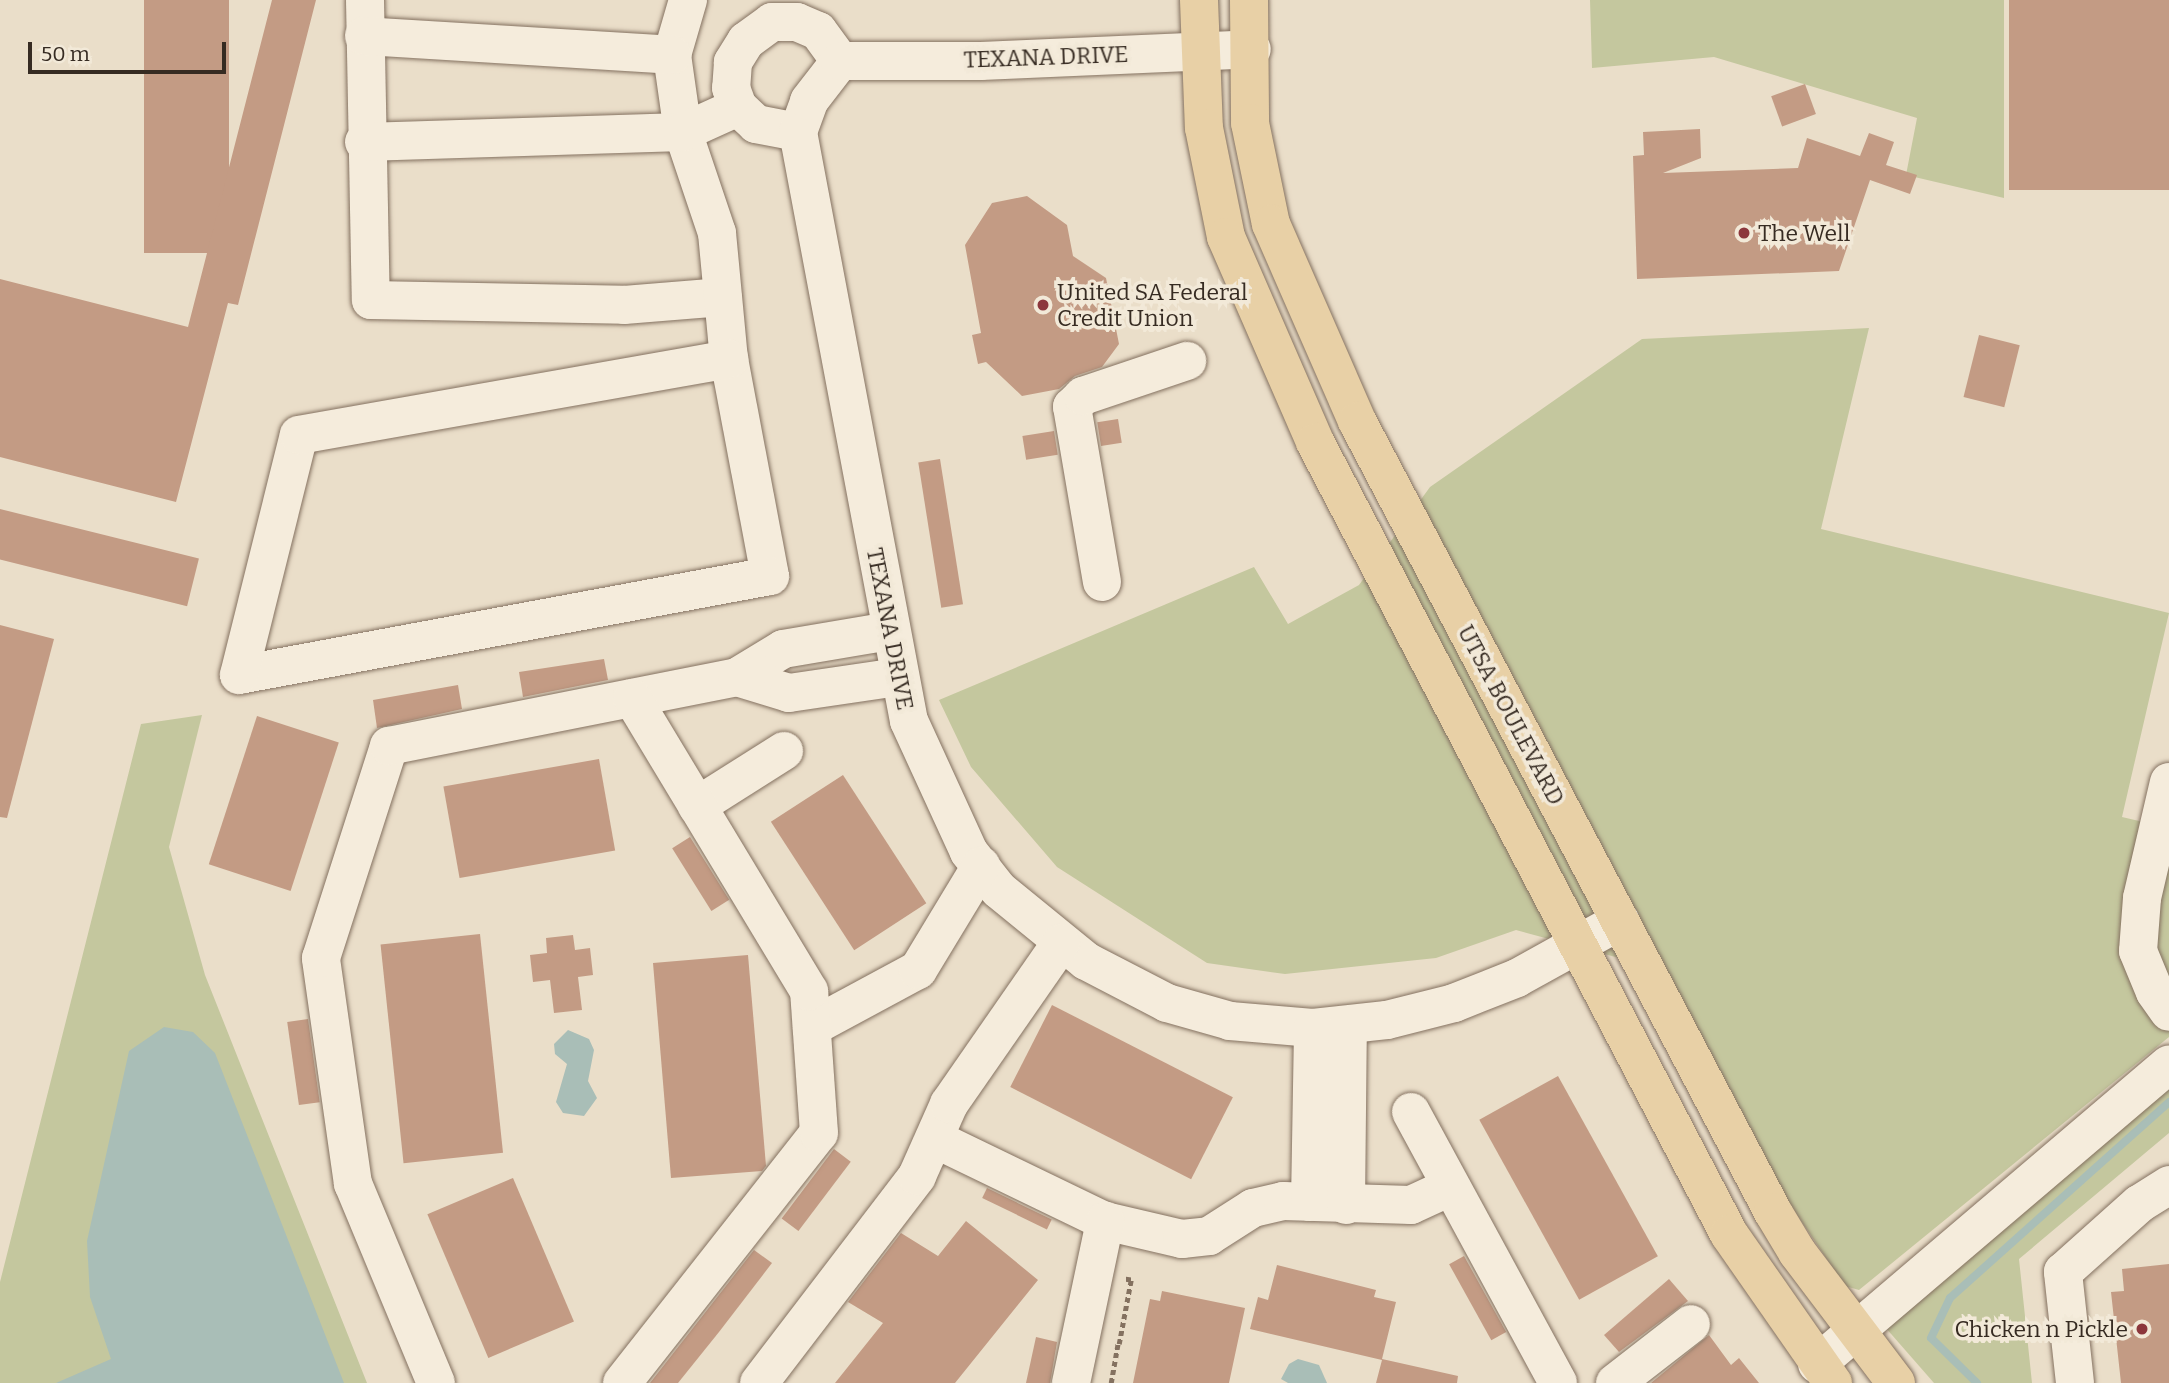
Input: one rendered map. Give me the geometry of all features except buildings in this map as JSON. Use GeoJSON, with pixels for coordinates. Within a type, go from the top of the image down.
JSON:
{"type":"FeatureCollection","features":[{"type":"Feature","properties":{"kind":"main road","name":"UTSA BOULEVARD"},"geometry":{"type":"LineString","coordinates":[[1199,0],[1204,128],[1226,237],[1315,442],[1498,784],[1577,946],[1729,1234],[1825,1374]]}},
{"type":"Feature","properties":{"kind":"main road","name":"UTSA BOULEVARD"},"geometry":{"type":"LineString","coordinates":[[1250,0],[1250,123],[1270,224],[1357,421],[1773,1212],[1854,1330],[1896,1383]]}},
{"type":"Feature","properties":{"kind":"street"},"geometry":{"type":"LineString","coordinates":[[688,0],[672,55],[683,132],[717,233],[729,359],[770,576],[239,675],[299,435],[729,359]]}},
{"type":"Feature","properties":{"kind":"street"},"geometry":{"type":"LineString","coordinates":[[796,11],[818,31],[840,61],[809,101],[798,132],[756,124],[738,107],[731,88],[733,62],[746,41],[772,22],[796,11]]}},
{"type":"Feature","properties":{"kind":"street"},"geometry":{"type":"LineString","coordinates":[[672,55],[365,18],[364,142],[371,300],[624,304],[723,296]]}},
{"type":"Feature","properties":{"kind":"street","name":"TEXANA DRIVE"},"geometry":{"type":"LineString","coordinates":[[840,61],[981,61],[1252,49]]}},
{"type":"Feature","properties":{"kind":"street"},"geometry":{"type":"LineString","coordinates":[[364,142],[683,132],[738,107]]}},
{"type":"Feature","properties":{"kind":"street","name":"TEXANA DRIVE"},"geometry":{"type":"LineString","coordinates":[[798,132],[889,631],[909,721],[935,782],[981,866],[999,890],[1060,943],[1086,961],[1167,1003],[1230,1021],[1331,1027],[1454,1003],[1577,946],[1619,921]]}},
{"type":"Feature","properties":{"kind":"street"},"geometry":{"type":"LineString","coordinates":[[1102,582],[1072,407],[1083,396],[1186,360]]}},
{"type":"Feature","properties":{"kind":"street"},"geometry":{"type":"LineString","coordinates":[[1355,519],[1397,497]]}},
{"type":"Feature","properties":{"kind":"street"},"geometry":{"type":"LineString","coordinates":[[436,1383],[353,1184],[321,958],[389,746],[737,677],[783,649],[889,631]]}},
{"type":"Feature","properties":{"kind":"street"},"geometry":{"type":"LineString","coordinates":[[737,677],[789,693],[898,677]]}},
{"type":"Feature","properties":{"kind":"street"},"geometry":{"type":"LineString","coordinates":[[622,1383],[819,1133],[810,991],[632,698]]}},
{"type":"Feature","properties":{"kind":"street"},"geometry":{"type":"LineString","coordinates":[[697,806],[784,751]]}},
{"type":"Feature","properties":{"kind":"street"},"geometry":{"type":"LineString","coordinates":[[2169,782],[2142,898],[2138,951],[2154,992],[2169,1012]]}},
{"type":"Feature","properties":{"kind":"street"},"geometry":{"type":"LineString","coordinates":[[812,1027],[918,970],[981,866]]}},
{"type":"Feature","properties":{"kind":"street"},"geometry":{"type":"LineString","coordinates":[[759,1383],[917,1176],[949,1104],[1060,943]]}},
{"type":"Feature","properties":{"kind":"street"},"geometry":{"type":"LineString","coordinates":[[1328,1204],[1331,1027]]}},
{"type":"Feature","properties":{"kind":"street"},"geometry":{"type":"LineString","coordinates":[[1825,1374],[1854,1330],[2169,1064]]}},
{"type":"Feature","properties":{"kind":"street"},"geometry":{"type":"LineString","coordinates":[[1411,1112],[1558,1383]]}},
{"type":"Feature","properties":{"kind":"street"},"geometry":{"type":"LineString","coordinates":[[935,1139],[1105,1221],[1182,1239],[1209,1236],[1253,1208],[1283,1201],[1411,1205],[1450,1188]]}},
{"type":"Feature","properties":{"kind":"street"},"geometry":{"type":"LineString","coordinates":[[2075,1383],[2063,1272],[2139,1204],[2169,1185]]}},
{"type":"Feature","properties":{"kind":"street"},"geometry":{"type":"LineString","coordinates":[[1071,1383],[1105,1221]]}},
{"type":"Feature","properties":{"kind":"street"},"geometry":{"type":"LineString","coordinates":[[1615,1383],[1691,1324]]}},
{"type":"Feature","properties":{"kind":"path"},"geometry":{"type":"LineString","coordinates":[[1119,1343],[1132,1280]]}},
{"type":"Feature","properties":{"kind":"green space"},"geometry":{"type":"Polygon","coordinates":[[[1590,0],[2004,0],[2004,198],[1906,175],[1917,118],[1714,57],[1592,68],[1590,0]]]}},
{"type":"Feature","properties":{"kind":"green space"},"geometry":{"type":"Polygon","coordinates":[[[1869,328],[1821,529],[2169,613],[2122,817],[2169,828],[2169,1037],[1859,1290],[1845,1286],[1775,1182],[1660,969],[1516,930],[1436,958],[1285,974],[1207,963],[1057,867],[971,767],[939,700],[1254,567],[1288,624],[1359,585],[1430,487],[1642,339],[1869,328]]]}},
{"type":"Feature","properties":{"kind":"green space"},"geometry":{"type":"Polygon","coordinates":[[[202,715],[169,847],[205,975],[367,1383],[0,1383],[0,1282],[141,724],[202,715]]]}},
{"type":"Feature","properties":{"kind":"green space"},"geometry":{"type":"Polygon","coordinates":[[[2169,1088],[2169,1133],[2019,1259],[2032,1383],[1934,1383],[1885,1327],[2169,1088]]]}},
{"type":"Feature","properties":{"kind":"water"},"geometry":{"type":"Polygon","coordinates":[[[164,1027],[193,1032],[215,1053],[344,1383],[56,1383],[111,1359],[90,1297],[87,1241],[129,1051],[164,1027]]]}},
{"type":"Feature","properties":{"kind":"water"},"geometry":{"type":"Polygon","coordinates":[[[568,1030],[589,1039],[594,1050],[588,1081],[597,1098],[584,1116],[563,1113],[556,1102],[567,1064],[555,1054],[554,1044],[568,1030]]]}},
{"type":"Feature","properties":{"kind":"water"},"geometry":{"type":"Polygon","coordinates":[[[1298,1359],[1319,1365],[1327,1383],[1288,1383],[1281,1379],[1289,1364],[1298,1359]]]}},
{"type":"Feature","properties":{"kind":"waterway"},"geometry":{"type":"LineString","coordinates":[[1977,1383],[1931,1338],[1950,1298],[2169,1102]]}},
{"type":"Feature","properties":{"kind":"place","name":"The Well"},"geometry":{"type":"Point","coordinates":[1744,233]}},
{"type":"Feature","properties":{"kind":"place","name":"United SA Federal Credit Union"},"geometry":{"type":"Point","coordinates":[1043,305]}},
{"type":"Feature","properties":{"kind":"place","name":"Chicken n Pickle"},"geometry":{"type":"Point","coordinates":[2142,1329]}}]}
